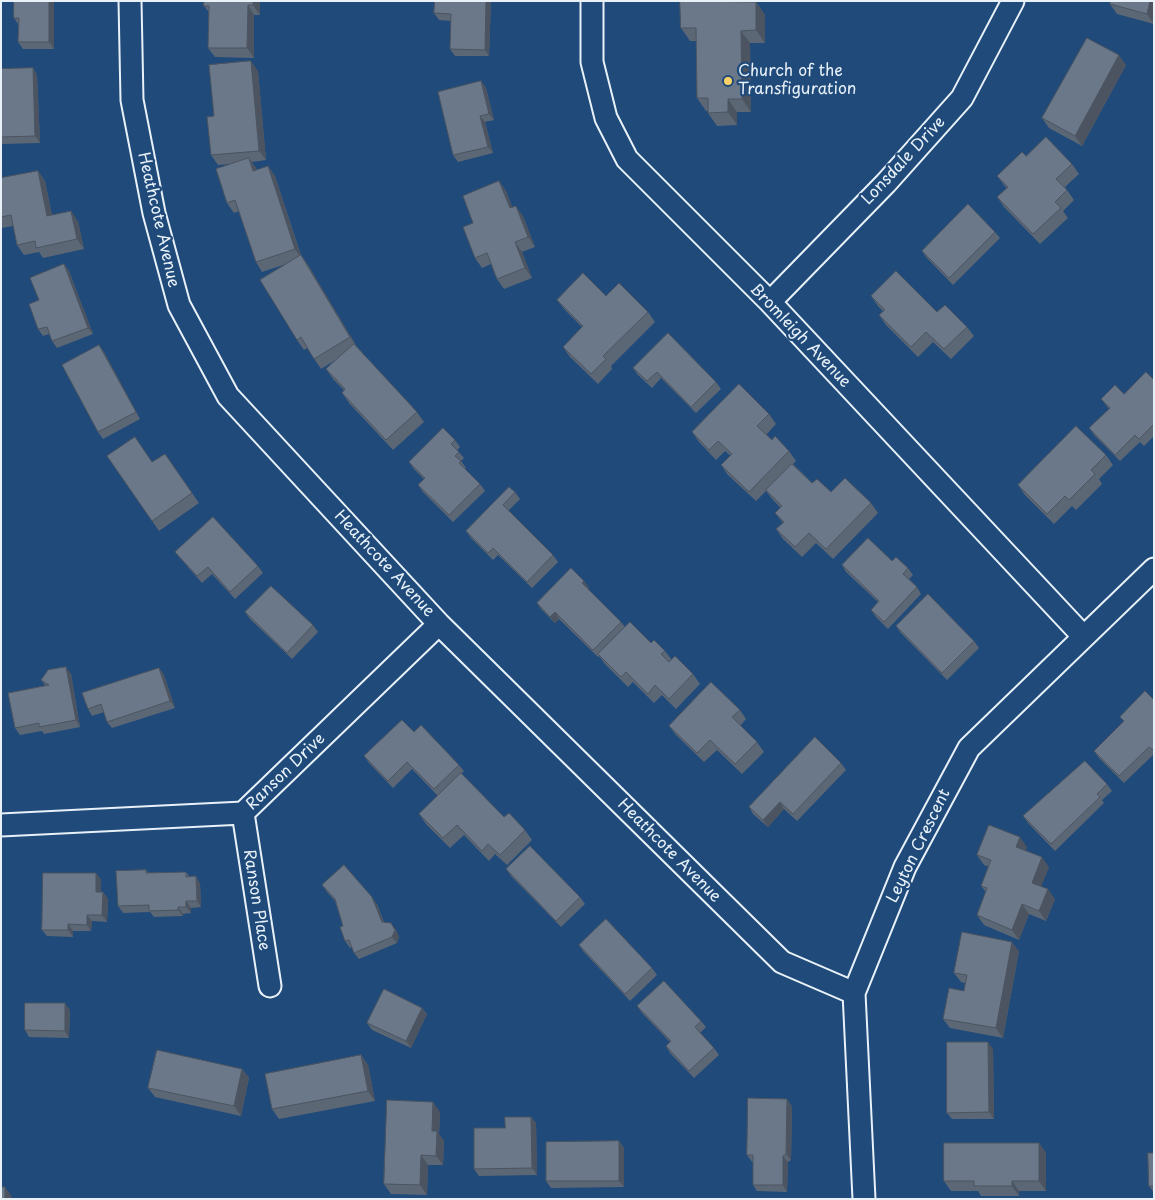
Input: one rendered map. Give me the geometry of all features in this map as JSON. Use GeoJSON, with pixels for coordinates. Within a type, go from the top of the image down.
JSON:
{"type":"FeatureCollection","features":[{"type":"Feature","properties":{"kind":"street","name":"Heathcote Avenue"},"geometry":{"type":"LineString","coordinates":[[130,1],[132,100],[154,213],[179,305],[228,396],[439,624],[782,962],[854,993]]}},
{"type":"Feature","properties":{"kind":"street","name":"Bromleigh Avenue"},"geometry":{"type":"LineString","coordinates":[[592,1],[592,62],[606,118],[627,159],[770,302],[1083,636]]}},
{"type":"Feature","properties":{"kind":"street","name":"Lonsdale Drive"},"geometry":{"type":"LineString","coordinates":[[770,302],[886,183],[962,98],[1013,1]]}},
{"type":"Feature","properties":{"kind":"street","name":"Leyton Crescent"},"geometry":{"type":"LineString","coordinates":[[864,1199],[854,993],[905,867],[969,748],[1154,569]]}},
{"type":"Feature","properties":{"kind":"street","name":"Ranson Drive"},"geometry":{"type":"LineString","coordinates":[[1,826],[243,814],[439,624]]}},
{"type":"Feature","properties":{"kind":"street","name":"Ranson Place"},"geometry":{"type":"LineString","coordinates":[[243,814],[270,986]]}},
{"type":"Feature","properties":{"kind":"building"},"geometry":{"type":"Polygon","coordinates":[[[14,1],[49,1],[49,42],[18,42],[19,18],[14,18],[14,1]]]}},
{"type":"Feature","properties":{"kind":"building"},"geometry":{"type":"Polygon","coordinates":[[[204,1],[253,1],[253,5],[248,5],[247,48],[208,48],[209,6],[204,6],[204,1]]]}},
{"type":"Feature","properties":{"kind":"building"},"geometry":{"type":"Polygon","coordinates":[[[435,1],[486,1],[485,50],[450,49],[451,14],[434,13],[435,1]]]}},
{"type":"Feature","properties":{"kind":"building","name":"Church of the Transfiguration"},"geometry":{"type":"Polygon","coordinates":[[[680,1],[756,2],[756,30],[741,31],[742,99],[728,99],[728,112],[708,113],[708,98],[697,98],[696,28],[681,28],[680,1]]]}},
{"type":"Feature","properties":{"kind":"building"},"geometry":{"type":"Polygon","coordinates":[[[1111,1],[1150,1],[1147,14],[1110,4],[1111,1]]]}},
{"type":"Feature","properties":{"kind":"building"},"geometry":{"type":"Polygon","coordinates":[[[1087,38],[1119,55],[1075,136],[1042,118],[1087,38]]]}},
{"type":"Feature","properties":{"kind":"building"},"geometry":{"type":"Polygon","coordinates":[[[251,61],[259,151],[211,155],[207,117],[214,116],[209,65],[251,61]]]}},
{"type":"Feature","properties":{"kind":"building"},"geometry":{"type":"Polygon","coordinates":[[[33,68],[35,136],[1,137],[1,69],[33,68]]]}},
{"type":"Feature","properties":{"kind":"building"},"geometry":{"type":"Polygon","coordinates":[[[481,81],[489,114],[480,116],[488,147],[453,155],[438,92],[481,81]]]}},
{"type":"Feature","properties":{"kind":"building"},"geometry":{"type":"Polygon","coordinates":[[[1046,137],[1072,164],[1056,179],[1067,190],[1055,202],[1061,208],[1033,234],[997,197],[1008,187],[997,176],[1022,152],[1026,156],[1046,137]]]}},
{"type":"Feature","properties":{"kind":"building"},"geometry":{"type":"Polygon","coordinates":[[[249,158],[253,171],[268,166],[295,249],[256,262],[235,200],[227,203],[216,169],[249,158]]]}},
{"type":"Feature","properties":{"kind":"building"},"geometry":{"type":"Polygon","coordinates":[[[38,171],[47,216],[71,211],[77,239],[36,248],[35,241],[17,245],[11,215],[1,217],[1,178],[38,171]]]}},
{"type":"Feature","properties":{"kind":"building"},"geometry":{"type":"Polygon","coordinates":[[[499,181],[510,208],[516,206],[528,237],[515,242],[525,268],[497,279],[487,253],[475,258],[463,227],[473,223],[463,196],[499,181]]]}},
{"type":"Feature","properties":{"kind":"building"},"geometry":{"type":"Polygon","coordinates":[[[968,204],[995,232],[949,278],[922,251],[968,204]]]}},
{"type":"Feature","properties":{"kind":"building"},"geometry":{"type":"Polygon","coordinates":[[[301,255],[350,337],[314,359],[301,337],[297,340],[260,280],[301,255]]]}},
{"type":"Feature","properties":{"kind":"building"},"geometry":{"type":"Polygon","coordinates":[[[64,264],[88,328],[52,341],[47,327],[38,329],[29,304],[39,300],[30,278],[64,264]]]}},
{"type":"Feature","properties":{"kind":"building"},"geometry":{"type":"Polygon","coordinates":[[[896,271],[937,312],[945,305],[967,327],[944,349],[926,332],[911,347],[879,315],[885,310],[871,296],[896,271]]]}},
{"type":"Feature","properties":{"kind":"building"},"geometry":{"type":"Polygon","coordinates":[[[583,273],[606,296],[619,283],[648,312],[603,356],[606,359],[591,374],[563,347],[583,326],[557,300],[583,273]]]}},
{"type":"Feature","properties":{"kind":"building"},"geometry":{"type":"Polygon","coordinates":[[[668,333],[716,382],[691,407],[657,372],[647,381],[633,368],[668,333]]]}},
{"type":"Feature","properties":{"kind":"building"},"geometry":{"type":"Polygon","coordinates":[[[354,344],[417,412],[386,440],[342,393],[345,389],[326,369],[354,344]]]}},
{"type":"Feature","properties":{"kind":"building"},"geometry":{"type":"Polygon","coordinates":[[[99,345],[136,412],[98,432],[62,365],[99,345]]]}},
{"type":"Feature","properties":{"kind":"building"},"geometry":{"type":"Polygon","coordinates":[[[1146,372],[1154,380],[1154,424],[1139,439],[1135,435],[1115,455],[1089,428],[1110,408],[1101,399],[1115,385],[1124,394],[1146,372]]]}},
{"type":"Feature","properties":{"kind":"building"},"geometry":{"type":"Polygon","coordinates":[[[739,384],[769,414],[757,426],[772,440],[775,436],[789,451],[749,492],[721,465],[732,454],[718,441],[709,450],[692,432],[739,384]]]}},
{"type":"Feature","properties":{"kind":"building"},"geometry":{"type":"Polygon","coordinates":[[[1076,426],[1106,455],[1091,470],[1095,474],[1069,500],[1065,496],[1047,514],[1018,485],[1076,426]]]}},
{"type":"Feature","properties":{"kind":"building"},"geometry":{"type":"Polygon","coordinates":[[[443,428],[455,440],[451,444],[459,452],[455,456],[461,461],[459,463],[480,484],[449,515],[418,485],[425,478],[409,462],[443,428]]]}},
{"type":"Feature","properties":{"kind":"building"},"geometry":{"type":"Polygon","coordinates":[[[135,437],[152,462],[165,454],[192,493],[152,521],[107,456],[135,437]]]}},
{"type":"Feature","properties":{"kind":"building"},"geometry":{"type":"Polygon","coordinates":[[[792,464],[812,483],[817,479],[831,492],[845,478],[871,503],[826,549],[809,533],[795,547],[776,529],[784,522],[775,513],[782,506],[766,490],[792,464]]]}},
{"type":"Feature","properties":{"kind":"building"},"geometry":{"type":"Polygon","coordinates":[[[509,487],[515,492],[503,505],[553,555],[527,582],[493,548],[488,553],[466,531],[509,487]]]}},
{"type":"Feature","properties":{"kind":"building"},"geometry":{"type":"Polygon","coordinates":[[[213,517],[258,566],[230,592],[208,567],[197,576],[175,552],[213,517]]]}},
{"type":"Feature","properties":{"kind":"building"},"geometry":{"type":"Polygon","coordinates":[[[868,538],[892,561],[896,557],[908,568],[903,574],[917,587],[884,622],[871,610],[879,601],[842,565],[868,538]]]}},
{"type":"Feature","properties":{"kind":"building"},"geometry":{"type":"Polygon","coordinates":[[[571,568],[584,581],[582,583],[621,622],[593,650],[555,612],[550,617],[537,603],[571,568]]]}},
{"type":"Feature","properties":{"kind":"building"},"geometry":{"type":"Polygon","coordinates":[[[271,586],[313,625],[287,653],[245,612],[271,586]]]}},
{"type":"Feature","properties":{"kind":"building"},"geometry":{"type":"Polygon","coordinates":[[[928,594],[974,641],[942,673],[896,626],[928,594]]]}},
{"type":"Feature","properties":{"kind":"building"},"geometry":{"type":"Polygon","coordinates":[[[630,622],[651,643],[654,640],[665,651],[661,654],[669,662],[675,656],[693,674],[669,699],[655,685],[648,694],[626,672],[621,677],[598,654],[630,622]]]}},
{"type":"Feature","properties":{"kind":"building"},"geometry":{"type":"Polygon","coordinates":[[[66,667],[76,720],[39,727],[39,723],[15,728],[8,693],[49,685],[41,680],[48,670],[66,667]]]}},
{"type":"Feature","properties":{"kind":"building"},"geometry":{"type":"Polygon","coordinates":[[[159,668],[170,701],[107,722],[101,704],[88,709],[82,693],[159,668]]]}},
{"type":"Feature","properties":{"kind":"building"},"geometry":{"type":"Polygon","coordinates":[[[711,682],[740,710],[732,717],[757,742],[735,764],[710,740],[697,753],[669,726],[711,682]]]}},
{"type":"Feature","properties":{"kind":"building"},"geometry":{"type":"Polygon","coordinates":[[[1145,691],[1154,700],[1154,749],[1149,747],[1119,776],[1094,751],[1124,721],[1120,717],[1145,691]]]}},
{"type":"Feature","properties":{"kind":"building"},"geometry":{"type":"Polygon","coordinates":[[[402,720],[414,732],[421,725],[459,765],[434,789],[407,762],[388,781],[364,756],[402,720]]]}},
{"type":"Feature","properties":{"kind":"building"},"geometry":{"type":"Polygon","coordinates":[[[815,737],[841,763],[793,814],[780,802],[763,820],[749,807],[815,737]]]}},
{"type":"Feature","properties":{"kind":"building"},"geometry":{"type":"Polygon","coordinates":[[[1085,761],[1107,784],[1097,794],[1100,797],[1051,844],[1023,816],[1085,761]]]}},
{"type":"Feature","properties":{"kind":"building"},"geometry":{"type":"Polygon","coordinates":[[[461,773],[504,817],[509,813],[525,830],[500,855],[488,844],[482,851],[457,825],[443,838],[419,814],[461,773]]]}},
{"type":"Feature","properties":{"kind":"building"},"geometry":{"type":"Polygon","coordinates":[[[989,825],[1020,837],[1016,847],[1042,857],[1032,883],[1048,889],[1039,911],[1022,904],[1012,930],[977,915],[987,888],[981,886],[991,860],[977,855],[989,825]]]}},
{"type":"Feature","properties":{"kind":"building"},"geometry":{"type":"Polygon","coordinates":[[[530,846],[580,897],[556,921],[506,869],[530,846]]]}},
{"type":"Feature","properties":{"kind":"building"},"geometry":{"type":"Polygon","coordinates":[[[344,865],[372,897],[382,922],[391,923],[395,930],[392,937],[354,953],[349,940],[345,941],[340,927],[343,926],[335,899],[322,885],[344,865]]]}},
{"type":"Feature","properties":{"kind":"building"},"geometry":{"type":"Polygon","coordinates":[[[146,870],[146,873],[186,872],[186,877],[196,876],[197,901],[186,901],[186,907],[178,907],[178,910],[149,911],[149,905],[118,906],[116,871],[146,870]]]}},
{"type":"Feature","properties":{"kind":"building"},"geometry":{"type":"Polygon","coordinates":[[[43,873],[96,873],[96,892],[103,892],[102,915],[87,915],[87,925],[68,924],[68,930],[42,930],[43,873]]]}},
{"type":"Feature","properties":{"kind":"building"},"geometry":{"type":"Polygon","coordinates":[[[606,919],[652,968],[625,994],[579,945],[606,919]]]}},
{"type":"Feature","properties":{"kind":"building"},"geometry":{"type":"Polygon","coordinates":[[[962,932],[1012,942],[996,1028],[943,1019],[949,988],[964,991],[967,975],[954,973],[962,932]]]}},
{"type":"Feature","properties":{"kind":"building"},"geometry":{"type":"Polygon","coordinates":[[[664,981],[701,1021],[695,1027],[714,1048],[689,1071],[666,1046],[671,1041],[637,1006],[664,981]]]}},
{"type":"Feature","properties":{"kind":"building"},"geometry":{"type":"Polygon","coordinates":[[[384,989],[422,1008],[406,1041],[367,1023],[384,989]]]}},
{"type":"Feature","properties":{"kind":"building"},"geometry":{"type":"Polygon","coordinates":[[[25,1003],[65,1003],[65,1031],[25,1030],[25,1003]]]}},
{"type":"Feature","properties":{"kind":"building"},"geometry":{"type":"Polygon","coordinates":[[[947,1042],[988,1042],[989,1112],[947,1113],[947,1042]]]}},
{"type":"Feature","properties":{"kind":"building"},"geometry":{"type":"Polygon","coordinates":[[[157,1050],[242,1069],[234,1106],[148,1088],[157,1050]]]}},
{"type":"Feature","properties":{"kind":"building"},"geometry":{"type":"Polygon","coordinates":[[[361,1055],[368,1091],[272,1109],[265,1074],[361,1055]]]}},
{"type":"Feature","properties":{"kind":"building"},"geometry":{"type":"Polygon","coordinates":[[[748,1098],[787,1099],[786,1154],[783,1156],[783,1185],[753,1185],[753,1155],[747,1155],[748,1098]]]}},
{"type":"Feature","properties":{"kind":"building"},"geometry":{"type":"Polygon","coordinates":[[[387,1100],[433,1102],[432,1131],[437,1131],[436,1156],[421,1155],[420,1185],[384,1184],[387,1100]]]}},
{"type":"Feature","properties":{"kind":"building"},"geometry":{"type":"Polygon","coordinates":[[[505,1117],[531,1117],[532,1168],[474,1169],[474,1128],[505,1128],[505,1117]]]}},
{"type":"Feature","properties":{"kind":"building"},"geometry":{"type":"Polygon","coordinates":[[[619,1141],[619,1181],[546,1181],[546,1142],[619,1141]]]}},
{"type":"Feature","properties":{"kind":"building"},"geometry":{"type":"Polygon","coordinates":[[[944,1143],[1039,1143],[1039,1181],[1012,1181],[1012,1186],[974,1186],[974,1181],[944,1181],[944,1143]]]}},
{"type":"Feature","properties":{"kind":"building"},"geometry":{"type":"Polygon","coordinates":[[[1148,1153],[1154,1153],[1154,1186],[1149,1186],[1148,1153]]]}},
{"type":"Feature","properties":{"kind":"building"},"geometry":{"type":"Polygon","coordinates":[[[1,1187],[5,1187],[5,1199],[1,1199],[1,1187]]]}},
{"type":"Feature","properties":{"kind":"place","name":"Church of the Transfiguration"},"geometry":{"type":"Point","coordinates":[728,81]}}]}
